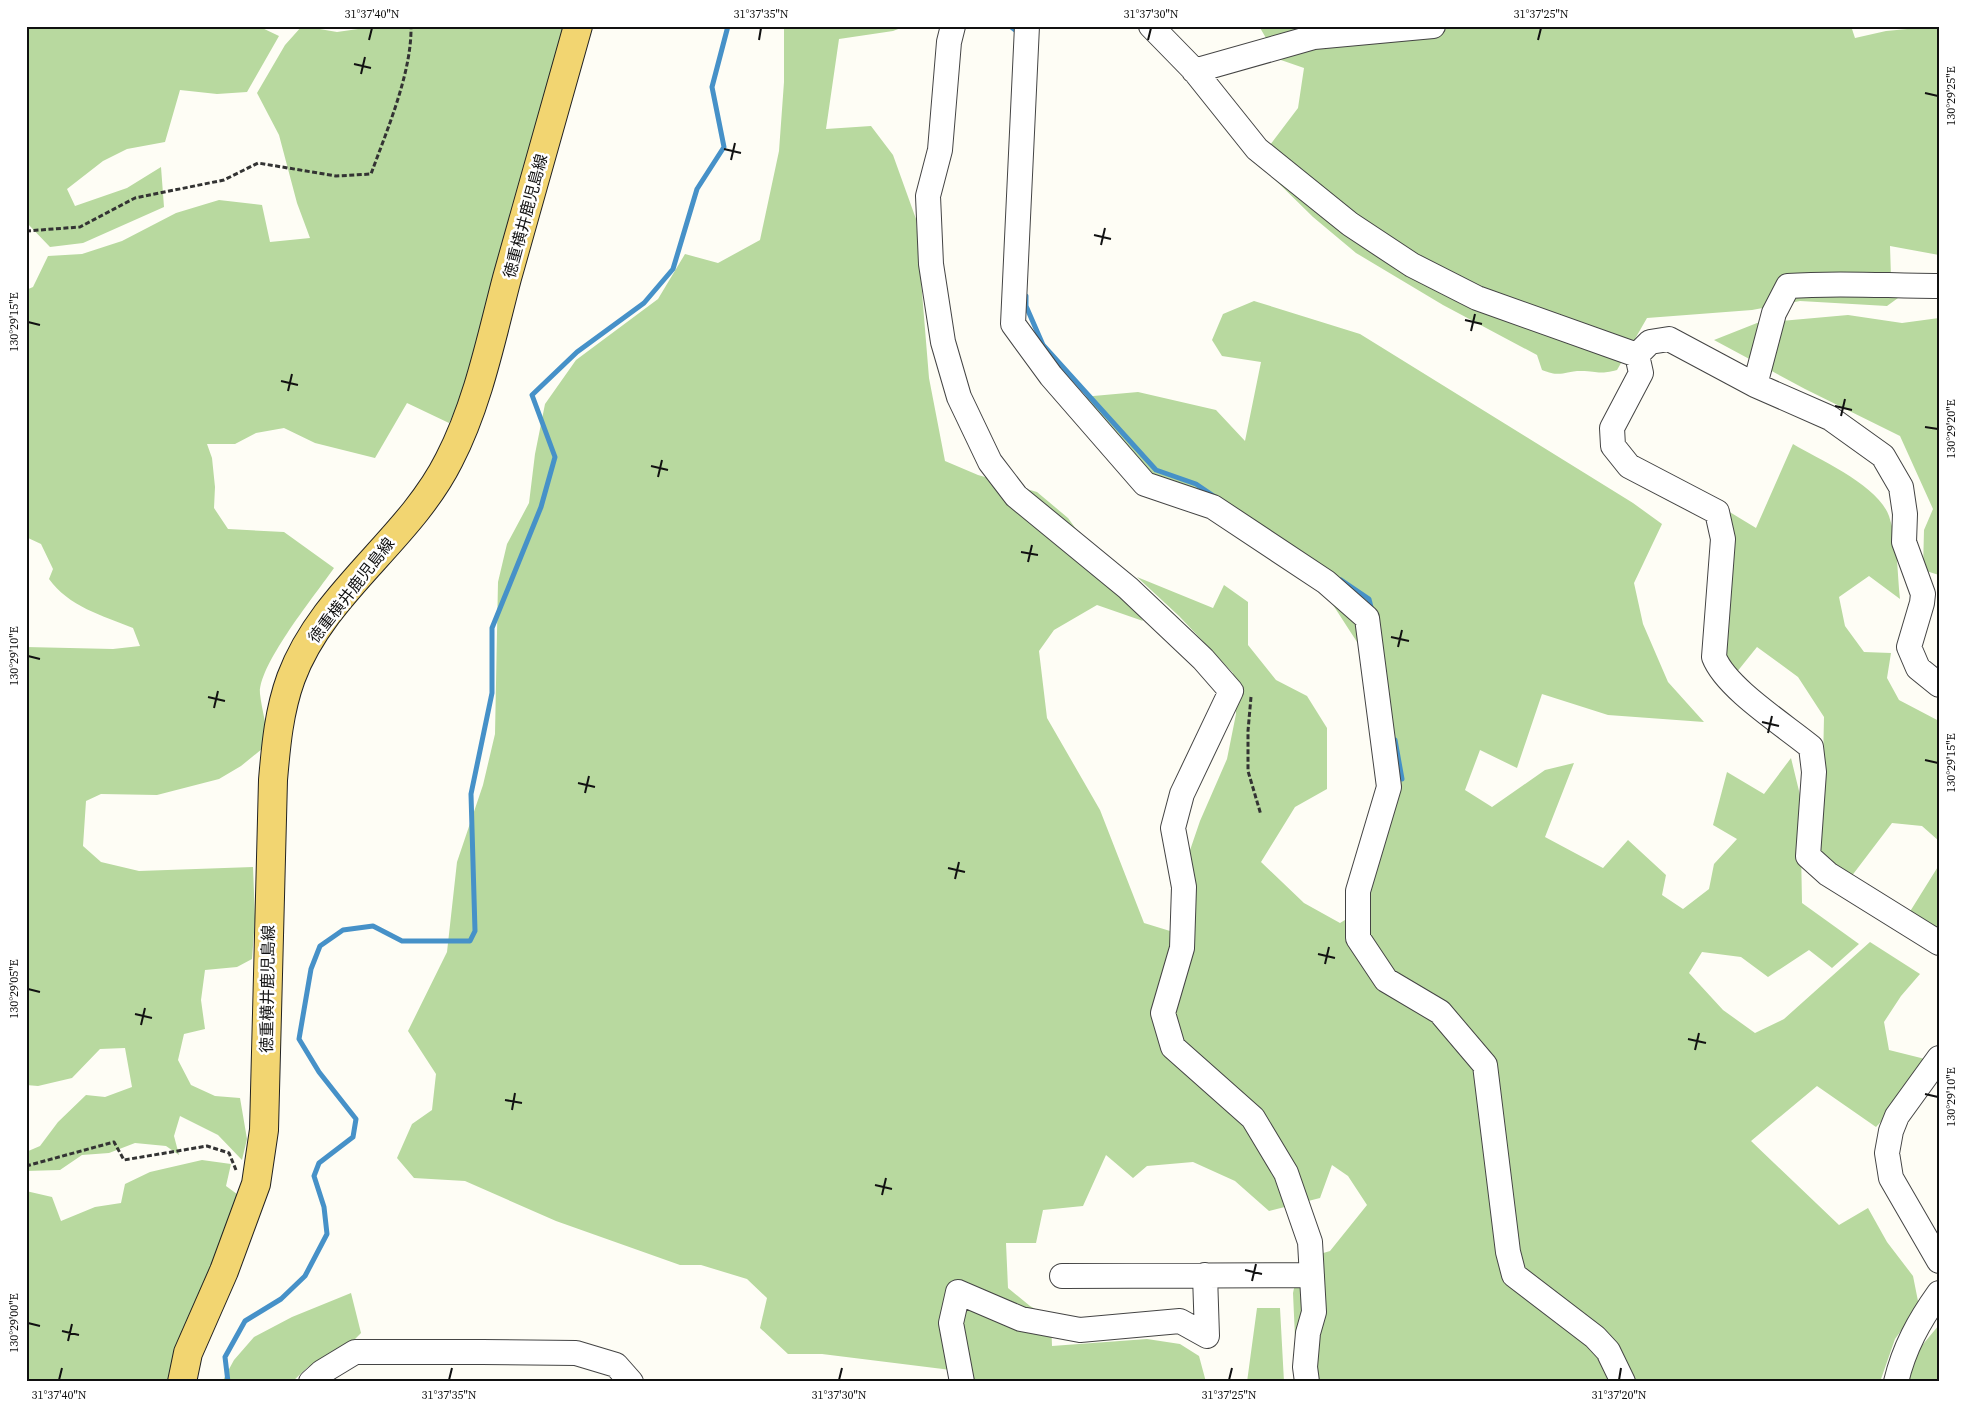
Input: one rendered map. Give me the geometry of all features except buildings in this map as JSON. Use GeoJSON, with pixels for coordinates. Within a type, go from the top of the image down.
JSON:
{"type":"FeatureCollection","features":[{"type":"Feature","properties":{"kind":"main road","name":"徳重横井鹿児島線"},"geometry":{"type":"LineString","coordinates":[[182,1382],[188,1353],[224,1271],[256,1184],[264,1130],[272,780],[284,698],[292,676],[308,644],[332,610],[427,496],[450,460],[478,389],[578,26]]}},
{"type":"Feature","properties":{"kind":"street"},"geometry":{"type":"LineString","coordinates":[[953,26],[949,42],[940,150],[928,196],[931,264],[943,342],[959,397],[990,462],[1016,496],[1128,588],[1202,659],[1231,691],[1182,794],[1173,828],[1184,887],[1182,948],[1163,1013],[1173,1048],[1253,1118],[1286,1173],[1310,1242],[1314,1312],[1308,1333],[1305,1367],[1306,1382]]}},
{"type":"Feature","properties":{"kind":"street"},"geometry":{"type":"LineString","coordinates":[[1027,26],[1013,324],[1051,376],[1145,484],[1213,507],[1326,582],[1367,618],[1389,787],[1358,891],[1358,938],[1386,980],[1440,1012],[1485,1065],[1508,1252],[1514,1275],[1594,1337],[1608,1351],[1623,1382]]}},
{"type":"Feature","properties":{"kind":"street"},"geometry":{"type":"LineString","coordinates":[[1151,26],[1194,71],[1257,149],[1350,224],[1412,265],[1477,298],[1637,355]]}},
{"type":"Feature","properties":{"kind":"street"},"geometry":{"type":"LineString","coordinates":[[1194,71],[1314,37],[1392,28],[1433,26]]}},
{"type":"Feature","properties":{"kind":"street"},"geometry":{"type":"LineString","coordinates":[[1755,385],[1774,313],[1788,286],[1829,283],[1939,286]]}},
{"type":"Feature","properties":{"kind":"street"},"geometry":{"type":"LineString","coordinates":[[1637,355],[1650,342],[1669,339],[1755,385],[1830,418],[1883,456],[1901,487],[1905,514],[1904,542],[1923,594],[1922,604],[1909,647],[1918,668],[1939,685]]}},
{"type":"Feature","properties":{"kind":"street"},"geometry":{"type":"LineString","coordinates":[[1637,355],[1641,373],[1612,428],[1613,446],[1629,466],[1717,512],[1723,539],[1714,657],[1719,670],[1810,747],[1814,772],[1808,856],[1828,874],[1939,943]]}},
{"type":"Feature","properties":{"kind":"street"},"geometry":{"type":"LineString","coordinates":[[1939,1058],[1897,1116],[1891,1131],[1887,1153],[1891,1178],[1939,1261]]}},
{"type":"Feature","properties":{"kind":"street"},"geometry":{"type":"LineString","coordinates":[[962,1382],[950,1322],[958,1292],[1021,1319],[1080,1330],[1180,1321],[1207,1336],[1205,1275]]}},
{"type":"Feature","properties":{"kind":"street"},"geometry":{"type":"LineString","coordinates":[[1062,1276],[1312,1275]]}},
{"type":"Feature","properties":{"kind":"street"},"geometry":{"type":"LineString","coordinates":[[1896,1382],[1901,1361],[1918,1322],[1939,1293]]}},
{"type":"Feature","properties":{"kind":"street"},"geometry":{"type":"LineString","coordinates":[[311,1382],[322,1372],[355,1352],[576,1352],[616,1366],[631,1382]]}},
{"type":"Feature","properties":{"kind":"path"},"geometry":{"type":"LineString","coordinates":[[26,231],[80,227],[135,198],[224,180],[258,163],[336,176],[371,174],[397,103],[411,40],[411,26]]}},
{"type":"Feature","properties":{"kind":"path"},"geometry":{"type":"LineString","coordinates":[[1245,690],[1251,697],[1248,731],[1248,771],[1261,815]]}},
{"type":"Feature","properties":{"kind":"path"},"geometry":{"type":"LineString","coordinates":[[26,1166],[114,1142],[124,1160],[207,1146],[229,1153],[250,1202]]}},
{"type":"Feature","properties":{"kind":"green space"},"geometry":{"type":"Polygon","coordinates":[[[26,26],[258,26],[279,36],[247,92],[217,94],[180,90],[165,142],[127,149],[103,161],[67,189],[75,206],[127,188],[161,167],[164,207],[83,243],[50,247],[26,222],[26,26]]]}},
{"type":"Feature","properties":{"kind":"green space"},"geometry":{"type":"Polygon","coordinates":[[[302,26],[337,32],[379,26],[569,26],[466,389],[449,423],[407,403],[375,458],[315,443],[284,428],[256,433],[235,444],[207,444],[212,458],[215,487],[214,508],[228,529],[284,532],[334,568],[278,648],[262,681],[260,694],[268,744],[241,766],[219,779],[157,795],[101,794],[86,801],[83,846],[101,862],[139,871],[253,867],[255,919],[252,959],[237,967],[205,970],[201,1000],[205,1029],[184,1034],[178,1060],[191,1085],[215,1096],[240,1098],[247,1139],[242,1160],[218,1135],[180,1116],[174,1136],[179,1155],[166,1146],[135,1143],[109,1153],[82,1155],[60,1170],[26,1171],[26,1152],[40,1146],[58,1122],[86,1095],[105,1097],[132,1087],[125,1048],[100,1049],[72,1078],[38,1086],[26,1085],[26,647],[113,649],[140,646],[133,628],[87,609],[57,588],[49,579],[53,569],[41,544],[26,537],[26,290],[33,287],[48,256],[82,254],[122,241],[176,213],[219,200],[262,205],[270,242],[310,238],[297,203],[279,135],[257,93],[285,45],[302,26]]]}},
{"type":"Feature","properties":{"kind":"green space"},"geometry":{"type":"Polygon","coordinates":[[[784,26],[906,26],[893,31],[839,39],[826,129],[871,126],[893,155],[916,219],[929,378],[945,461],[978,475],[1037,492],[1068,518],[1143,621],[1097,605],[1054,630],[1039,651],[1047,718],[1100,810],[1144,923],[1170,931],[1192,921],[1187,859],[1200,821],[1227,759],[1236,714],[1233,673],[1179,616],[1137,577],[1213,608],[1224,585],[1248,602],[1248,645],[1276,680],[1307,696],[1327,728],[1327,789],[1295,807],[1261,862],[1304,903],[1340,923],[1360,911],[1388,722],[1368,659],[1324,591],[1112,450],[1082,397],[1138,392],[1216,410],[1245,441],[1261,362],[1222,356],[1212,340],[1223,314],[1254,301],[1360,334],[1633,503],[1662,524],[1634,583],[1643,624],[1668,682],[1704,722],[1608,715],[1542,694],[1517,768],[1480,750],[1465,790],[1492,807],[1545,770],[1574,763],[1545,837],[1603,868],[1628,840],[1666,875],[1662,895],[1683,909],[1709,889],[1714,864],[1737,839],[1713,825],[1727,772],[1764,794],[1791,758],[1800,795],[1802,903],[1859,944],[1832,968],[1809,950],[1768,977],[1741,957],[1702,952],[1689,973],[1723,1010],[1755,1033],[1784,1019],[1870,942],[1920,974],[1901,996],[1884,1022],[1889,1050],[1925,1059],[1897,1105],[1876,1127],[1817,1086],[1751,1141],[1839,1225],[1868,1208],[1887,1242],[1913,1276],[1919,1306],[1895,1339],[1880,1382],[1297,1382],[1293,1293],[1300,1260],[1330,1251],[1367,1205],[1348,1176],[1332,1165],[1320,1198],[1269,1211],[1235,1181],[1193,1162],[1147,1166],[1133,1178],[1106,1155],[1083,1206],[1043,1210],[1036,1243],[1006,1243],[1008,1288],[1030,1306],[1051,1318],[1052,1346],[1147,1339],[1180,1344],[1199,1356],[1206,1382],[964,1382],[959,1371],[822,1354],[788,1354],[760,1328],[767,1298],[747,1279],[701,1265],[680,1265],[556,1221],[465,1181],[414,1178],[397,1158],[412,1124],[432,1110],[436,1074],[408,1031],[447,952],[457,862],[483,785],[495,734],[498,582],[507,544],[529,503],[535,454],[545,404],[576,360],[658,299],[685,254],[718,263],[760,240],[779,151],[784,82],[784,26]]]}},
{"type":"Feature","properties":{"kind":"green space"},"geometry":{"type":"Polygon","coordinates":[[[1259,26],[1851,26],[1855,38],[1886,31],[1939,26],[1939,255],[1890,246],[1891,277],[1898,298],[1887,306],[1800,301],[1752,310],[1647,318],[1617,370],[1601,373],[1575,371],[1558,374],[1542,370],[1537,355],[1443,305],[1356,253],[1313,217],[1257,162],[1298,108],[1304,68],[1278,59],[1259,26]]]}},
{"type":"Feature","properties":{"kind":"green space"},"geometry":{"type":"Polygon","coordinates":[[[1848,315],[1902,323],[1939,318],[1939,575],[1923,570],[1924,530],[1933,509],[1900,436],[1805,389],[1714,340],[1757,323],[1848,315]]]}},
{"type":"Feature","properties":{"kind":"green space"},"geometry":{"type":"Polygon","coordinates":[[[1793,444],[1847,474],[1861,484],[1883,505],[1889,516],[1896,547],[1900,599],[1869,576],[1839,597],[1845,626],[1864,652],[1891,653],[1887,678],[1899,700],[1939,721],[1939,841],[1922,826],[1892,823],[1838,894],[1813,857],[1823,764],[1824,717],[1798,677],[1757,647],[1728,683],[1717,532],[1700,494],[1756,528],[1793,444]]]}},
{"type":"Feature","properties":{"kind":"green space"},"geometry":{"type":"Polygon","coordinates":[[[1939,865],[1939,953],[1901,926],[1939,865]]]}},
{"type":"Feature","properties":{"kind":"green space"},"geometry":{"type":"Polygon","coordinates":[[[202,1160],[231,1164],[226,1186],[241,1197],[174,1382],[26,1382],[26,1191],[52,1197],[61,1221],[95,1207],[121,1203],[125,1184],[150,1172],[202,1160]]]}},
{"type":"Feature","properties":{"kind":"green space"},"geometry":{"type":"Polygon","coordinates":[[[351,1293],[361,1333],[346,1348],[308,1367],[292,1382],[222,1382],[234,1360],[254,1337],[292,1317],[351,1293]]]}},
{"type":"Feature","properties":{"kind":"green space"},"geometry":{"type":"Polygon","coordinates":[[[1257,1308],[1280,1308],[1284,1382],[1247,1382],[1257,1308]]]}},
{"type":"Feature","properties":{"kind":"green space"},"geometry":{"type":"Polygon","coordinates":[[[1939,1325],[1939,1382],[1904,1382],[1919,1349],[1939,1325]]]}},
{"type":"Feature","properties":{"kind":"waterway"},"geometry":{"type":"LineString","coordinates":[[228,1382],[225,1357],[245,1321],[281,1299],[305,1276],[327,1234],[324,1207],[314,1176],[319,1163],[353,1137],[356,1119],[319,1072],[299,1039],[311,969],[320,946],[343,930],[373,926],[402,941],[470,941],[475,931],[471,794],[492,693],[492,628],[541,507],[555,457],[532,395],[577,352],[644,303],[673,269],[697,189],[724,147],[712,87],[728,26]]}},
{"type":"Feature","properties":{"kind":"waterway"},"geometry":{"type":"LineString","coordinates":[[1010,26],[1019,33]]}},
{"type":"Feature","properties":{"kind":"waterway"},"geometry":{"type":"LineString","coordinates":[[1026,296],[1026,306],[1043,345],[1156,470],[1196,484],[1215,497]]}},
{"type":"Feature","properties":{"kind":"waterway"},"geometry":{"type":"LineString","coordinates":[[1341,580],[1369,599],[1372,611]]}},
{"type":"Feature","properties":{"kind":"waterway"},"geometry":{"type":"LineString","coordinates":[[1395,740],[1402,779]]}}]}
